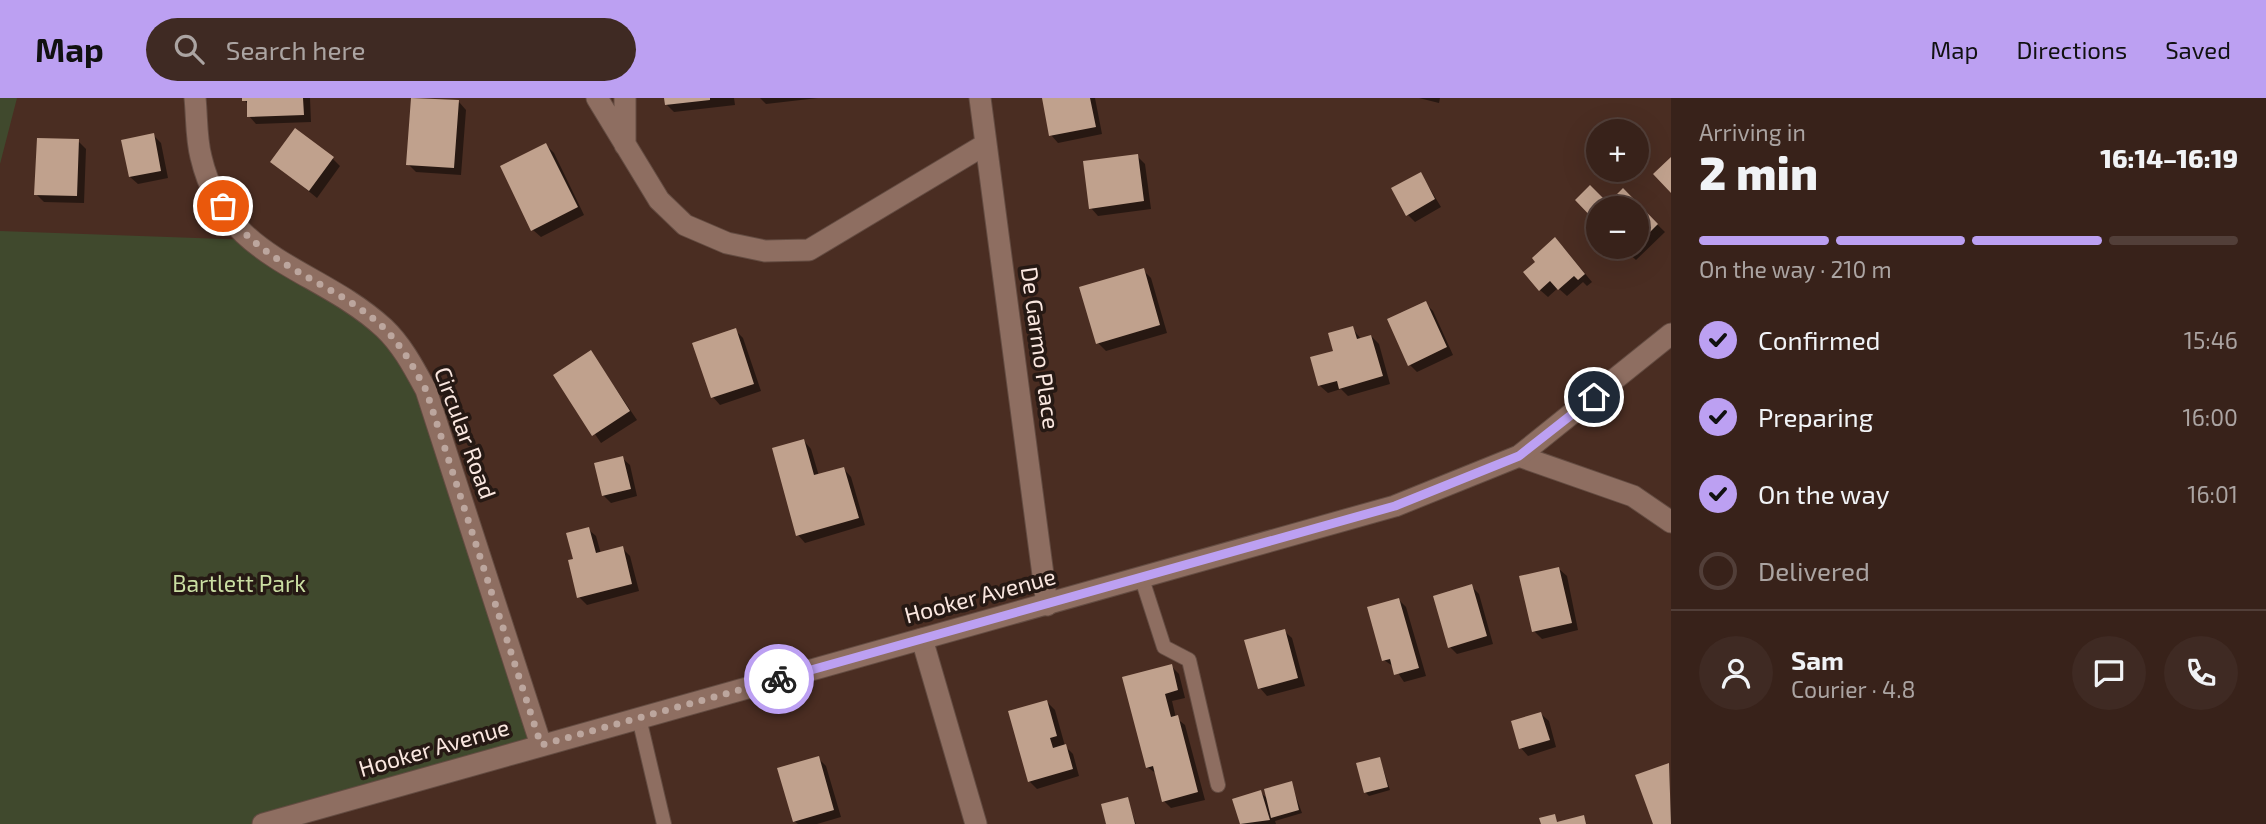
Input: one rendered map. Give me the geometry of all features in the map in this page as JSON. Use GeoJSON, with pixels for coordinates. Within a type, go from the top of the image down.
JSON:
{"type":"FeatureCollection","features":[{"type":"Feature","properties":{"kind":"street","name":"Circular Road"},"geometry":{"type":"LineString","coordinates":[[195,98],[201,157],[213,191],[232,222],[265,253],[383,328],[409,358],[426,390],[541,745]]}},
{"type":"Feature","properties":{"kind":"street"},"geometry":{"type":"LineString","coordinates":[[597,98],[659,200],[685,225],[727,243],[765,251],[809,250],[986,144]]}},
{"type":"Feature","properties":{"kind":"street"},"geometry":{"type":"LineString","coordinates":[[625,98],[625,145]]}},
{"type":"Feature","properties":{"kind":"street","name":"De Garmo Place"},"geometry":{"type":"LineString","coordinates":[[980,98],[1048,606]]}},
{"type":"Feature","properties":{"kind":"street","name":"Hooker Avenue"},"geometry":{"type":"LineString","coordinates":[[263,824],[1378,512],[1444,489],[1519,456],[1671,334]]}},
{"type":"Feature","properties":{"kind":"street"},"geometry":{"type":"LineString","coordinates":[[1519,456],[1633,496],[1671,522]]}},
{"type":"Feature","properties":{"kind":"street"},"geometry":{"type":"LineString","coordinates":[[922,639],[976,824]]}},
{"type":"Feature","properties":{"kind":"lane"},"geometry":{"type":"LineString","coordinates":[[1142,579],[1164,647],[1189,660],[1218,785]]}},
{"type":"Feature","properties":{"kind":"lane"},"geometry":{"type":"LineString","coordinates":[[639,718],[664,824]]}},
{"type":"Feature","properties":{"kind":"green space"},"geometry":{"type":"Polygon","coordinates":[[[0,98],[17,98],[0,164],[0,98]]]}},
{"type":"Feature","properties":{"kind":"green space","name":"Bartlett Park"},"geometry":{"type":"Polygon","coordinates":[[[0,231],[252,240],[398,345],[426,390],[541,745],[263,824],[0,824],[0,231]]]}},
{"type":"Feature","properties":{"kind":"building"},"geometry":{"type":"Polygon","coordinates":[[[242,98],[303,98],[304,115],[247,117],[247,101],[242,101],[242,98]]]}},
{"type":"Feature","properties":{"kind":"building"},"geometry":{"type":"Polygon","coordinates":[[[411,98],[459,100],[454,168],[406,165],[411,98]]]}},
{"type":"Feature","properties":{"kind":"building"},"geometry":{"type":"Polygon","coordinates":[[[664,98],[710,98],[710,100],[665,105],[664,98]]]}},
{"type":"Feature","properties":{"kind":"building"},"geometry":{"type":"Polygon","coordinates":[[[1042,98],[1090,98],[1096,127],[1049,136],[1042,98]]]}},
{"type":"Feature","properties":{"kind":"building"},"geometry":{"type":"Polygon","coordinates":[[[295,128],[334,157],[309,191],[270,162],[295,128]]]}},
{"type":"Feature","properties":{"kind":"building"},"geometry":{"type":"Polygon","coordinates":[[[154,133],[161,171],[129,177],[121,140],[154,133]]]}},
{"type":"Feature","properties":{"kind":"building"},"geometry":{"type":"Polygon","coordinates":[[[37,138],[79,139],[77,196],[34,195],[37,138]]]}},
{"type":"Feature","properties":{"kind":"building"},"geometry":{"type":"Polygon","coordinates":[[[546,143],[578,207],[531,231],[500,166],[546,143]]]}},
{"type":"Feature","properties":{"kind":"building"},"geometry":{"type":"Polygon","coordinates":[[[1138,154],[1144,201],[1089,209],[1083,161],[1138,154]]]}},
{"type":"Feature","properties":{"kind":"building"},"geometry":{"type":"Polygon","coordinates":[[[1671,157],[1671,193],[1653,174],[1671,157]]]}},
{"type":"Feature","properties":{"kind":"building"},"geometry":{"type":"Polygon","coordinates":[[[1421,172],[1435,199],[1406,216],[1391,188],[1421,172]]]}},
{"type":"Feature","properties":{"kind":"building"},"geometry":{"type":"Polygon","coordinates":[[[1590,185],[1601,196],[1586,196],[1586,211],[1575,200],[1590,185]]]}},
{"type":"Feature","properties":{"kind":"building"},"geometry":{"type":"Polygon","coordinates":[[[1623,188],[1631,196],[1615,196],[1623,188]]]}},
{"type":"Feature","properties":{"kind":"building"},"geometry":{"type":"Polygon","coordinates":[[[1649,215],[1658,224],[1649,233],[1649,215]]]}},
{"type":"Feature","properties":{"kind":"building"},"geometry":{"type":"Polygon","coordinates":[[[1555,237],[1585,274],[1578,280],[1574,276],[1558,290],[1550,281],[1539,291],[1523,272],[1535,262],[1532,258],[1555,237]]]}},
{"type":"Feature","properties":{"kind":"building"},"geometry":{"type":"Polygon","coordinates":[[[1144,268],[1160,325],[1096,344],[1079,287],[1144,268]]]}},
{"type":"Feature","properties":{"kind":"building"},"geometry":{"type":"Polygon","coordinates":[[[1426,301],[1447,347],[1408,366],[1387,319],[1426,301]]]}},
{"type":"Feature","properties":{"kind":"building"},"geometry":{"type":"Polygon","coordinates":[[[1353,326],[1357,339],[1371,335],[1383,376],[1339,389],[1337,381],[1318,386],[1310,357],[1333,351],[1328,333],[1353,326]]]}},
{"type":"Feature","properties":{"kind":"building"},"geometry":{"type":"Polygon","coordinates":[[[736,328],[754,384],[711,398],[692,343],[736,328]]]}},
{"type":"Feature","properties":{"kind":"building"},"geometry":{"type":"Polygon","coordinates":[[[591,350],[630,411],[592,436],[553,375],[591,350]]]}},
{"type":"Feature","properties":{"kind":"building"},"geometry":{"type":"Polygon","coordinates":[[[804,439],[814,475],[844,467],[859,518],[796,536],[772,448],[804,439]]]}},
{"type":"Feature","properties":{"kind":"building"},"geometry":{"type":"Polygon","coordinates":[[[623,456],[631,489],[602,496],[594,463],[623,456]]]}},
{"type":"Feature","properties":{"kind":"building"},"geometry":{"type":"Polygon","coordinates":[[[589,527],[596,553],[623,546],[632,584],[577,598],[568,560],[573,559],[566,533],[589,527]]]}},
{"type":"Feature","properties":{"kind":"building"},"geometry":{"type":"Polygon","coordinates":[[[1559,567],[1572,623],[1532,632],[1519,576],[1559,567]]]}},
{"type":"Feature","properties":{"kind":"building"},"geometry":{"type":"Polygon","coordinates":[[[1472,584],[1487,636],[1448,648],[1433,596],[1472,584]]]}},
{"type":"Feature","properties":{"kind":"building"},"geometry":{"type":"Polygon","coordinates":[[[1399,598],[1419,668],[1394,675],[1390,659],[1382,661],[1367,607],[1399,598]]]}},
{"type":"Feature","properties":{"kind":"building"},"geometry":{"type":"Polygon","coordinates":[[[1285,629],[1298,678],[1258,689],[1244,640],[1285,629]]]}},
{"type":"Feature","properties":{"kind":"building"},"geometry":{"type":"Polygon","coordinates":[[[1172,664],[1178,690],[1165,694],[1171,717],[1178,715],[1198,792],[1162,802],[1153,766],[1146,768],[1122,677],[1172,664]]]}},
{"type":"Feature","properties":{"kind":"building"},"geometry":{"type":"Polygon","coordinates":[[[1047,700],[1057,736],[1050,738],[1053,748],[1066,744],[1073,769],[1028,782],[1008,711],[1047,700]]]}},
{"type":"Feature","properties":{"kind":"building"},"geometry":{"type":"Polygon","coordinates":[[[1541,712],[1550,740],[1519,749],[1511,721],[1541,712]]]}},
{"type":"Feature","properties":{"kind":"building"},"geometry":{"type":"Polygon","coordinates":[[[819,756],[834,810],[793,822],[777,768],[819,756]]]}},
{"type":"Feature","properties":{"kind":"building"},"geometry":{"type":"Polygon","coordinates":[[[1380,757],[1388,787],[1364,793],[1356,763],[1380,757]]]}},
{"type":"Feature","properties":{"kind":"building"},"geometry":{"type":"Polygon","coordinates":[[[1669,763],[1671,824],[1653,824],[1635,775],[1669,763]]]}},
{"type":"Feature","properties":{"kind":"building"},"geometry":{"type":"Polygon","coordinates":[[[1292,781],[1299,810],[1271,818],[1264,789],[1292,781]]]}},
{"type":"Feature","properties":{"kind":"building"},"geometry":{"type":"Polygon","coordinates":[[[1261,790],[1270,820],[1240,824],[1232,799],[1261,790]]]}},
{"type":"Feature","properties":{"kind":"building"},"geometry":{"type":"Polygon","coordinates":[[[1128,797],[1135,824],[1106,824],[1101,804],[1128,797]]]}},
{"type":"Feature","properties":{"kind":"building"},"geometry":{"type":"Polygon","coordinates":[[[1555,814],[1557,822],[1584,815],[1586,824],[1541,824],[1539,818],[1555,814]]]}},
{"type":"Feature","properties":{"kind":"way so far"},"geometry":{"type":"LineString","coordinates":[[223,206],[232,222],[265,253],[383,328],[409,358],[426,390],[541,745],[779,679]]}},
{"type":"Feature","properties":{"kind":"route"},"geometry":{"type":"LineString","coordinates":[[779,679],[1048,606],[1395,506],[1444,489],[1519,456],[1594,397]]}}]}
